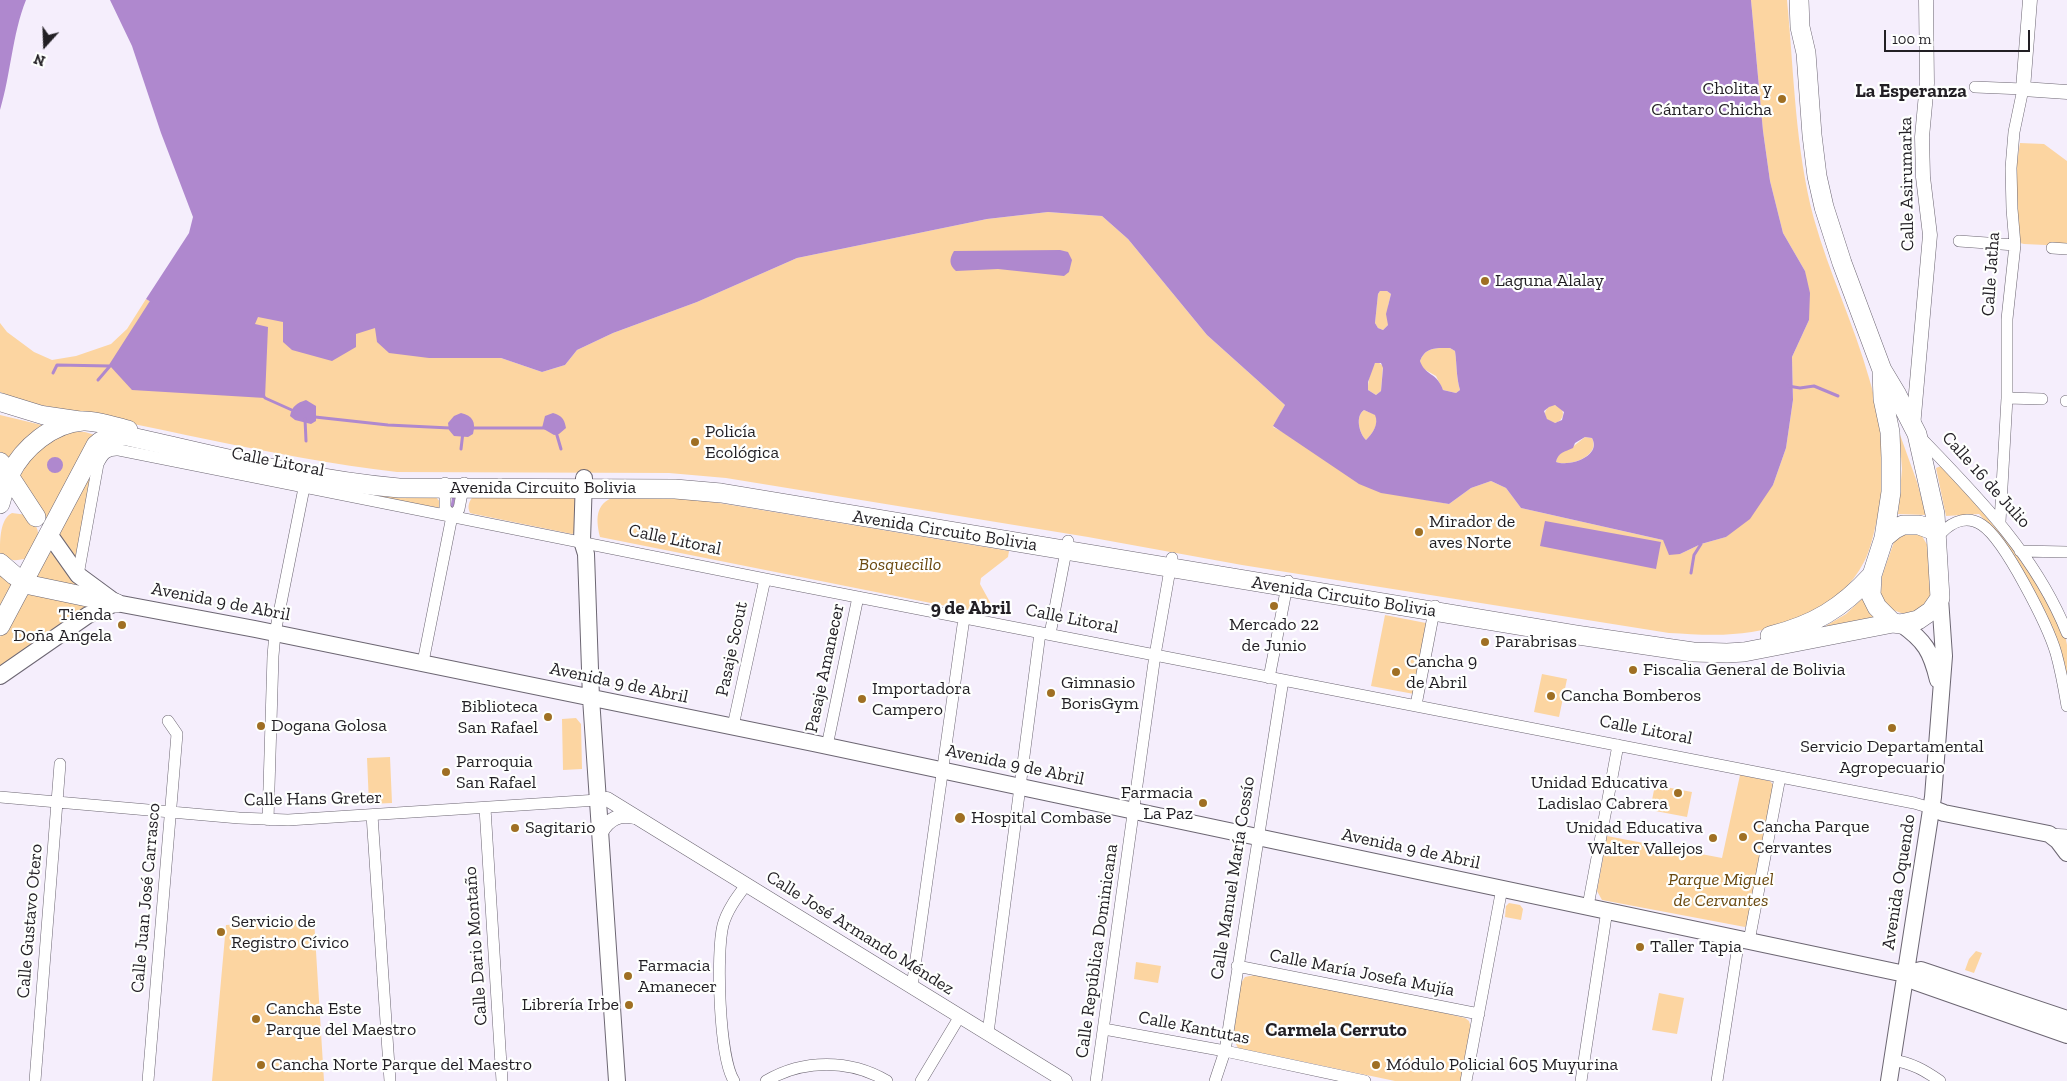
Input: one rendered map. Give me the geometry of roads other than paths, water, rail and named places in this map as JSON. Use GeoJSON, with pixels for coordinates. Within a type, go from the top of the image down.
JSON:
{"type":"FeatureCollection","features":[{"type":"Feature","properties":{"kind":"highway"},"geometry":{"type":"LineString","coordinates":[[1799,0],[1800,27],[1806,52],[1812,135],[1817,176],[1824,207],[1842,263],[1882,370],[1915,430],[1931,493],[1940,598],[1932,612],[1926,616],[1918,620],[1897,624],[1885,617],[1873,601],[1871,588],[1872,575],[1884,538],[1891,492],[1890,432],[1884,400],[1882,370]]}},
{"type":"Feature","properties":{"kind":"highway"},"geometry":{"type":"LineString","coordinates":[[1806,52],[1811,29],[1812,0]]}},
{"type":"Feature","properties":{"kind":"highway","name":"Avenida Circuito Bolivia"},"geometry":{"type":"LineString","coordinates":[[0,504],[4,469],[37,441],[62,426],[83,421],[326,470],[455,484]]}},
{"type":"Feature","properties":{"kind":"highway","name":"Avenida Circuito Bolivia"},"geometry":{"type":"LineString","coordinates":[[0,626],[96,445],[103,438],[113,435],[127,436],[306,475],[359,484],[399,488],[455,484],[589,483],[721,493],[1067,546],[1435,607],[1690,642],[1719,644],[1746,641],[1780,633],[1818,620],[1844,603],[1872,575]]}},
{"type":"Feature","properties":{"kind":"highway"},"geometry":{"type":"LineString","coordinates":[[4,469],[49,534]]}},
{"type":"Feature","properties":{"kind":"highway"},"geometry":{"type":"LineString","coordinates":[[0,514],[11,509],[19,509],[29,511],[36,517]]}},
{"type":"Feature","properties":{"kind":"highway"},"geometry":{"type":"LineString","coordinates":[[1884,538],[1903,525],[1919,525],[1936,535]]}},
{"type":"Feature","properties":{"kind":"highway"},"geometry":{"type":"LineString","coordinates":[[0,563],[23,582],[116,603]]}},
{"type":"Feature","properties":{"kind":"highway","name":"Avenida Circuito Bolivia"},"geometry":{"type":"LineString","coordinates":[[1435,607],[1577,636],[1709,654],[1744,652],[1897,624]]}},
{"type":"Feature","properties":{"kind":"main road","name":"Avenida Circuito Bolivia"},"geometry":{"type":"LineString","coordinates":[[0,402],[42,415],[83,421]]}},
{"type":"Feature","properties":{"kind":"main road"},"geometry":{"type":"LineString","coordinates":[[589,483],[587,546],[591,698],[617,1081]]}},
{"type":"Feature","properties":{"kind":"main road","name":"Avenida 9 de Abril"},"geometry":{"type":"LineString","coordinates":[[49,534],[78,574],[116,603],[423,662],[734,726],[1905,974]]}},
{"type":"Feature","properties":{"kind":"main road","name":"Avenida Oquendo"},"geometry":{"type":"LineString","coordinates":[[1888,1081],[1931,808],[1944,656],[1940,598]]}},
{"type":"Feature","properties":{"kind":"main road"},"geometry":{"type":"LineString","coordinates":[[0,676],[88,615],[116,603]]}},
{"type":"Feature","properties":{"kind":"main road","name":"Avenida Oquendo"},"geometry":{"type":"LineString","coordinates":[[1897,624],[1920,639],[1928,648],[1940,689]]}},
{"type":"Feature","properties":{"kind":"main road","name":"Calle Litoral"},"geometry":{"type":"LineString","coordinates":[[1931,808],[2049,834]]}},
{"type":"Feature","properties":{"kind":"main road"},"geometry":{"type":"LineString","coordinates":[[2049,834],[2067,853]]}},
{"type":"Feature","properties":{"kind":"main road"},"geometry":{"type":"LineString","coordinates":[[1905,974],[1922,970],[2067,1020]]}},
{"type":"Feature","properties":{"kind":"main road"},"geometry":{"type":"LineString","coordinates":[[1905,974],[1916,982],[2067,1035]]}},
{"type":"Feature","properties":{"kind":"street","name":"Calle Asirumarka"},"geometry":{"type":"LineString","coordinates":[[1915,430],[1930,234],[1922,137],[1927,83],[1926,0]]}},
{"type":"Feature","properties":{"kind":"street","name":"Calle Jatha"},"geometry":{"type":"LineString","coordinates":[[2000,522],[2008,398],[2006,319],[2015,245],[2011,168],[2014,132],[2023,89],[2030,0]]}},
{"type":"Feature","properties":{"kind":"street"},"geometry":{"type":"LineString","coordinates":[[1974,87],[2067,92]]}},
{"type":"Feature","properties":{"kind":"street"},"geometry":{"type":"LineString","coordinates":[[1959,241],[2015,245]]}},
{"type":"Feature","properties":{"kind":"street"},"geometry":{"type":"LineString","coordinates":[[2052,248],[2067,248]]}},
{"type":"Feature","properties":{"kind":"street"},"geometry":{"type":"LineString","coordinates":[[2008,398],[2042,399]]}},
{"type":"Feature","properties":{"kind":"street","name":"Calle 16 de Julio"},"geometry":{"type":"LineString","coordinates":[[1915,430],[2000,522],[2044,586],[2067,633]]}},
{"type":"Feature","properties":{"kind":"street","name":"Calle Litoral"},"geometry":{"type":"LineString","coordinates":[[78,574],[78,565],[98,464],[102,456],[107,452],[119,450],[452,516],[587,546],[1416,705],[1914,803],[1931,808]]}},
{"type":"Feature","properties":{"kind":"street"},"geometry":{"type":"LineString","coordinates":[[452,516],[445,508],[455,484]]}},
{"type":"Feature","properties":{"kind":"street"},"geometry":{"type":"LineString","coordinates":[[423,662],[452,516],[459,509],[455,484]]}},
{"type":"Feature","properties":{"kind":"street"},"geometry":{"type":"LineString","coordinates":[[268,820],[272,656],[304,488]]}},
{"type":"Feature","properties":{"kind":"street","name":"Calle 16 de Julio"},"geometry":{"type":"LineString","coordinates":[[1936,535],[1948,525],[1961,521],[1972,521],[1982,524],[1991,533],[2033,600],[2055,651],[2067,706]]}},
{"type":"Feature","properties":{"kind":"street"},"geometry":{"type":"LineString","coordinates":[[988,1033],[1020,787],[1045,634],[1067,546]]}},
{"type":"Feature","properties":{"kind":"street"},"geometry":{"type":"LineString","coordinates":[[2020,551],[2067,552]]}},
{"type":"Feature","properties":{"kind":"street","name":"Calle República Dominicana"},"geometry":{"type":"LineString","coordinates":[[1096,1081],[1154,656],[1171,564]]}},
{"type":"Feature","properties":{"kind":"street","name":"Pasaje Scout"},"geometry":{"type":"LineString","coordinates":[[734,726],[765,579]]}},
{"type":"Feature","properties":{"kind":"street"},"geometry":{"type":"LineString","coordinates":[[1269,678],[1288,583]]}},
{"type":"Feature","properties":{"kind":"street","name":"Pasaje Amanecer"},"geometry":{"type":"LineString","coordinates":[[827,746],[858,597]]}},
{"type":"Feature","properties":{"kind":"street"},"geometry":{"type":"LineString","coordinates":[[1416,705],[1435,607]]}},
{"type":"Feature","properties":{"kind":"street"},"geometry":{"type":"LineString","coordinates":[[912,987],[964,618]]}},
{"type":"Feature","properties":{"kind":"street","name":"Calle Manuel María Cossío"},"geometry":{"type":"LineString","coordinates":[[1215,1081],[1225,1051],[1283,680]]}},
{"type":"Feature","properties":{"kind":"street","name":"Calle Juan José Carrasco"},"geometry":{"type":"LineString","coordinates":[[148,1081],[177,734],[168,721]]}},
{"type":"Feature","properties":{"kind":"street"},"geometry":{"type":"LineString","coordinates":[[1588,906],[1618,745]]}},
{"type":"Feature","properties":{"kind":"street","name":"Calle Gustavo Otero"},"geometry":{"type":"LineString","coordinates":[[35,1081],[60,764]]}},
{"type":"Feature","properties":{"kind":"street"},"geometry":{"type":"LineString","coordinates":[[1717,1081],[1744,940],[1780,777]]}},
{"type":"Feature","properties":{"kind":"street","name":"Calle Hans Greter"},"geometry":{"type":"LineString","coordinates":[[0,797],[268,820],[598,800]]}},
{"type":"Feature","properties":{"kind":"street","name":"Calle José Armando Méndez"},"geometry":{"type":"LineString","coordinates":[[598,800],[607,799],[1065,1081]]}},
{"type":"Feature","properties":{"kind":"street","name":"Calle Dario Montaño"},"geometry":{"type":"LineString","coordinates":[[485,808],[502,1081]]}},
{"type":"Feature","properties":{"kind":"street"},"geometry":{"type":"LineString","coordinates":[[372,815],[390,1081]]}},
{"type":"Feature","properties":{"kind":"street"},"geometry":{"type":"LineString","coordinates":[[601,832],[609,820],[617,816],[636,817]]}},
{"type":"Feature","properties":{"kind":"street","name":"Calle Litoral"},"geometry":{"type":"LineString","coordinates":[[2049,834],[2067,831]]}},
{"type":"Feature","properties":{"kind":"street"},"geometry":{"type":"LineString","coordinates":[[734,1081],[726,1059],[719,992],[719,953],[723,924],[730,909],[746,885]]}},
{"type":"Feature","properties":{"kind":"street"},"geometry":{"type":"LineString","coordinates":[[1466,1081],[1502,888]]}},
{"type":"Feature","properties":{"kind":"street"},"geometry":{"type":"LineString","coordinates":[[1581,1081],[1607,910]]}},
{"type":"Feature","properties":{"kind":"street","name":"Calle María Josefa Mujía"},"geometry":{"type":"LineString","coordinates":[[1237,966],[1479,1014]]}},
{"type":"Feature","properties":{"kind":"street"},"geometry":{"type":"LineString","coordinates":[[921,1081],[960,1016]]}},
{"type":"Feature","properties":{"kind":"street","name":"Calle Kantutas"},"geometry":{"type":"LineString","coordinates":[[1104,1029],[1225,1051],[1352,1080],[1365,1081]]}},
{"type":"Feature","properties":{"kind":"street"},"geometry":{"type":"LineString","coordinates":[[1892,1060],[1910,1063],[1922,1068],[1940,1081]]}},
{"type":"Feature","properties":{"kind":"street"},"geometry":{"type":"LineString","coordinates":[[766,1081],[785,1071],[806,1066],[833,1064],[858,1067],[887,1081]]}},
{"type":"Feature","properties":{"kind":"waterway"},"geometry":{"type":"LineString","coordinates":[[98,380],[110,366],[151,302]]}},
{"type":"Feature","properties":{"kind":"waterway"},"geometry":{"type":"LineString","coordinates":[[53,373],[57,365],[110,366]]}},
{"type":"Feature","properties":{"kind":"waterway"},"geometry":{"type":"LineString","coordinates":[[1788,386],[1800,388],[1814,386],[1838,396]]}},
{"type":"Feature","properties":{"kind":"waterway"},"geometry":{"type":"LineString","coordinates":[[263,395],[265,398],[294,411]]}},
{"type":"Feature","properties":{"kind":"waterway"},"geometry":{"type":"LineString","coordinates":[[315,417],[388,425],[450,428]]}},
{"type":"Feature","properties":{"kind":"waterway"},"geometry":{"type":"LineString","coordinates":[[305,419],[306,441]]}},
{"type":"Feature","properties":{"kind":"waterway"},"geometry":{"type":"LineString","coordinates":[[471,428],[545,428]]}},
{"type":"Feature","properties":{"kind":"waterway"},"geometry":{"type":"LineString","coordinates":[[461,449],[463,432]]}},
{"type":"Feature","properties":{"kind":"waterway"},"geometry":{"type":"LineString","coordinates":[[556,432],[561,449]]}},
{"type":"Feature","properties":{"kind":"waterway"},"geometry":{"type":"LineString","coordinates":[[452,507],[454,495]]}},
{"type":"Feature","properties":{"kind":"waterway"},"geometry":{"type":"LineString","coordinates":[[1691,573],[1694,555],[1701,544],[1700,542]]}},
{"type":"Feature","properties":{"kind":"place","name":"Cholita y Cántaro Chicha"},"geometry":{"type":"Point","coordinates":[1782,99]}},
{"type":"Feature","properties":{"kind":"place","name":"Laguna Alalay"},"geometry":{"type":"Point","coordinates":[1485,281]}},
{"type":"Feature","properties":{"kind":"place","name":"Policía Ecológica"},"geometry":{"type":"Point","coordinates":[695,442]}},
{"type":"Feature","properties":{"kind":"place","name":"Mirador de aves Norte"},"geometry":{"type":"Point","coordinates":[1419,532]}},
{"type":"Feature","properties":{"kind":"place","name":"Mercado 22 de Junio"},"geometry":{"type":"Point","coordinates":[1274,606]}},
{"type":"Feature","properties":{"kind":"place","name":"Tienda Doña Angela"},"geometry":{"type":"Point","coordinates":[122,625]}},
{"type":"Feature","properties":{"kind":"place","name":"Parabrisas"},"geometry":{"type":"Point","coordinates":[1485,642]}},
{"type":"Feature","properties":{"kind":"place","name":"Fiscalia General de Bolivia"},"geometry":{"type":"Point","coordinates":[1633,670]}},
{"type":"Feature","properties":{"kind":"place","name":"Cancha 9 de Abril"},"geometry":{"type":"Point","coordinates":[1396,672]}},
{"type":"Feature","properties":{"kind":"place","name":"Gimnasio BorisGym"},"geometry":{"type":"Point","coordinates":[1051,693]}},
{"type":"Feature","properties":{"kind":"place","name":"Cancha Bomberos"},"geometry":{"type":"Point","coordinates":[1551,696]}},
{"type":"Feature","properties":{"kind":"place","name":"Importadora Campero"},"geometry":{"type":"Point","coordinates":[862,699]}},
{"type":"Feature","properties":{"kind":"place","name":"Biblioteca San Rafael"},"geometry":{"type":"Point","coordinates":[548,717]}},
{"type":"Feature","properties":{"kind":"place","name":"Dogana Golosa"},"geometry":{"type":"Point","coordinates":[261,726]}},
{"type":"Feature","properties":{"kind":"place","name":"Servicio Departamental Agropecuario"},"geometry":{"type":"Point","coordinates":[1892,728]}},
{"type":"Feature","properties":{"kind":"place","name":"Parroquia San Rafael"},"geometry":{"type":"Point","coordinates":[446,772]}},
{"type":"Feature","properties":{"kind":"place","name":"Unidad Educativa Ladislao Cabrera"},"geometry":{"type":"Point","coordinates":[1678,793]}},
{"type":"Feature","properties":{"kind":"place","name":"Farmacia La Paz"},"geometry":{"type":"Point","coordinates":[1203,803]}},
{"type":"Feature","properties":{"kind":"place","name":"Hospital Combase"},"geometry":{"type":"Point","coordinates":[960,818]}},
{"type":"Feature","properties":{"kind":"place","name":"Sagitario"},"geometry":{"type":"Point","coordinates":[515,828]}},
{"type":"Feature","properties":{"kind":"place","name":"Cancha Parque Cervantes"},"geometry":{"type":"Point","coordinates":[1743,837]}},
{"type":"Feature","properties":{"kind":"place","name":"Unidad Educativa Walter Vallejos"},"geometry":{"type":"Point","coordinates":[1713,838]}},
{"type":"Feature","properties":{"kind":"place","name":"Servicio de Registro Cívico"},"geometry":{"type":"Point","coordinates":[221,932]}},
{"type":"Feature","properties":{"kind":"place","name":"Taller Tapia"},"geometry":{"type":"Point","coordinates":[1640,947]}},
{"type":"Feature","properties":{"kind":"place","name":"Farmacia Amanecer"},"geometry":{"type":"Point","coordinates":[628,976]}},
{"type":"Feature","properties":{"kind":"place","name":"Librería Irbe"},"geometry":{"type":"Point","coordinates":[629,1005]}},
{"type":"Feature","properties":{"kind":"place","name":"Cancha Este Parque del Maestro"},"geometry":{"type":"Point","coordinates":[256,1019]}},
{"type":"Feature","properties":{"kind":"place","name":"Cancha Norte Parque del Maestro"},"geometry":{"type":"Point","coordinates":[261,1065]}},
{"type":"Feature","properties":{"kind":"place","name":"Módulo Policial 605 Muyurina"},"geometry":{"type":"Point","coordinates":[1376,1065]}},
{"type":"Feature","properties":{"kind":"district","name":"La Esperanza"},"geometry":{"type":"Point","coordinates":[1911,92]}},
{"type":"Feature","properties":{"kind":"district","name":"9 de Abril"},"geometry":{"type":"Point","coordinates":[971,609]}},
{"type":"Feature","properties":{"kind":"district","name":"Carmela Cerruto"},"geometry":{"type":"Point","coordinates":[1336,1031]}},
{"type":"Feature","properties":{"kind":"park label","name":"Bosquecillo"},"geometry":{"type":"Point","coordinates":[900,565]}},
{"type":"Feature","properties":{"kind":"park label","name":"Parque Miguel de Cervantes"},"geometry":{"type":"Point","coordinates":[1721,890]}}]}
